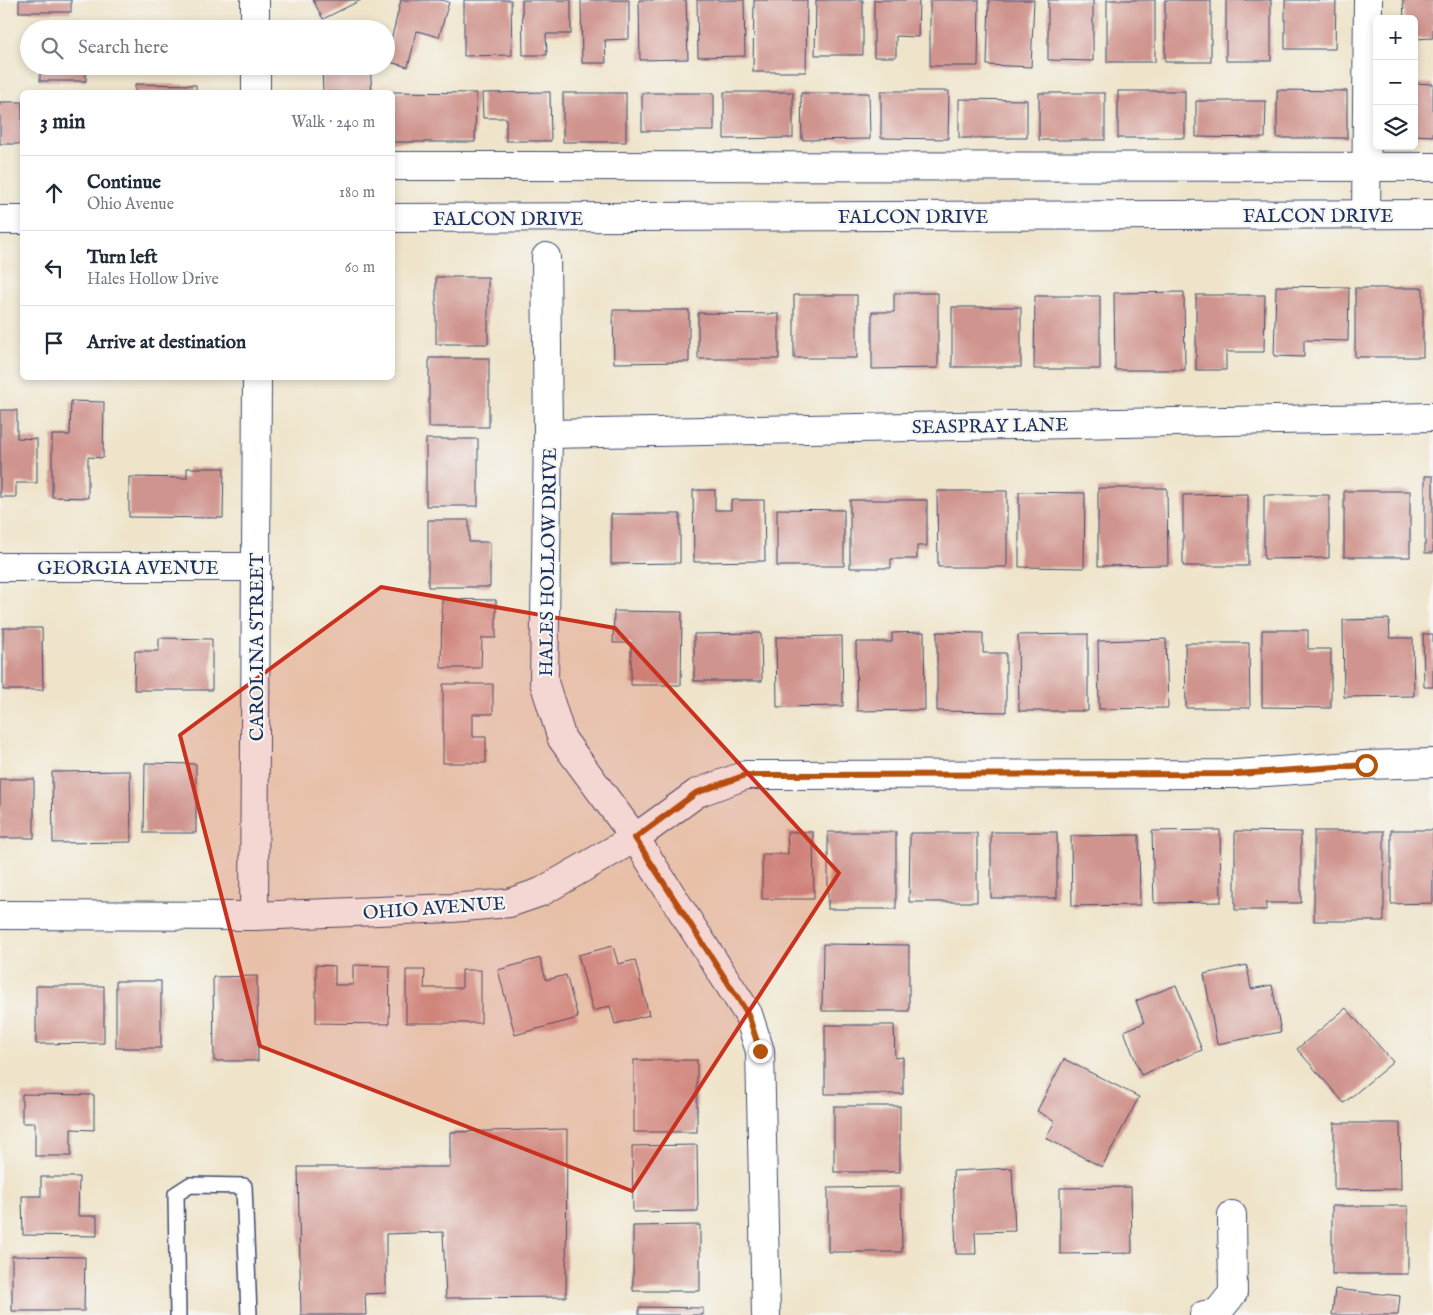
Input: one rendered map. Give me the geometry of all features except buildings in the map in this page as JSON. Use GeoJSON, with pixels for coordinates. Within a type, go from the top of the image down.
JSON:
{"type":"FeatureCollection","features":[{"type":"Feature","properties":{"kind":"street"},"geometry":{"type":"LineString","coordinates":[[255,0],[255,20]]}},
{"type":"Feature","properties":{"kind":"street"},"geometry":{"type":"LineString","coordinates":[[1366,214],[1368,0]]}},
{"type":"Feature","properties":{"kind":"street"},"geometry":{"type":"LineString","coordinates":[[256,75],[256,90]]}},
{"type":"Feature","properties":{"kind":"street"},"geometry":{"type":"LineString","coordinates":[[395,166],[1433,167]]}},
{"type":"Feature","properties":{"kind":"street","name":"FALCON DRIVE"},"geometry":{"type":"LineString","coordinates":[[395,218],[1433,214]]}},
{"type":"Feature","properties":{"kind":"street"},"geometry":{"type":"LineString","coordinates":[[0,220],[20,220]]}},
{"type":"Feature","properties":{"kind":"street","name":"HALES HOLLOW DRIVE"},"geometry":{"type":"LineString","coordinates":[[546,258],[548,434],[544,682],[562,739],[635,838],[748,1014],[760,1051],[766,1315]]}},
{"type":"Feature","properties":{"kind":"street","name":"CAROLINA STREET"},"geometry":{"type":"LineString","coordinates":[[254,916],[257,380]]}},
{"type":"Feature","properties":{"kind":"street","name":"SEASPRAY LANE"},"geometry":{"type":"LineString","coordinates":[[548,434],[1433,417]]}},
{"type":"Feature","properties":{"kind":"street","name":"GEORGIA AVENUE"},"geometry":{"type":"LineString","coordinates":[[0,567],[257,567]]}},
{"type":"Feature","properties":{"kind":"street","name":"OHIO AVENUE"},"geometry":{"type":"LineString","coordinates":[[0,915],[254,916],[452,908],[509,903],[541,892],[635,838],[696,793],[746,775],[1237,774],[1366,765],[1433,763]]}},
{"type":"Feature","properties":{"kind":"street"},"geometry":{"type":"LineString","coordinates":[[1204,1315],[1217,1313],[1233,1293],[1232,1215]]}},
{"type":"Feature","properties":{"kind":"lane"},"geometry":{"type":"LineString","coordinates":[[178,1315],[176,1194],[190,1185],[244,1186],[249,1315]]}},
{"type":"Feature","properties":{"kind":"highlighted area"},"geometry":{"type":"Polygon","coordinates":[[[381,587],[615,628],[839,873],[632,1191],[260,1046],[180,735],[381,587]]]}},
{"type":"Feature","properties":{"kind":"route"},"geometry":{"type":"LineString","coordinates":[[760,1051],[748,1014],[635,838],[696,793],[746,775],[1237,774],[1366,765]]}}]}
